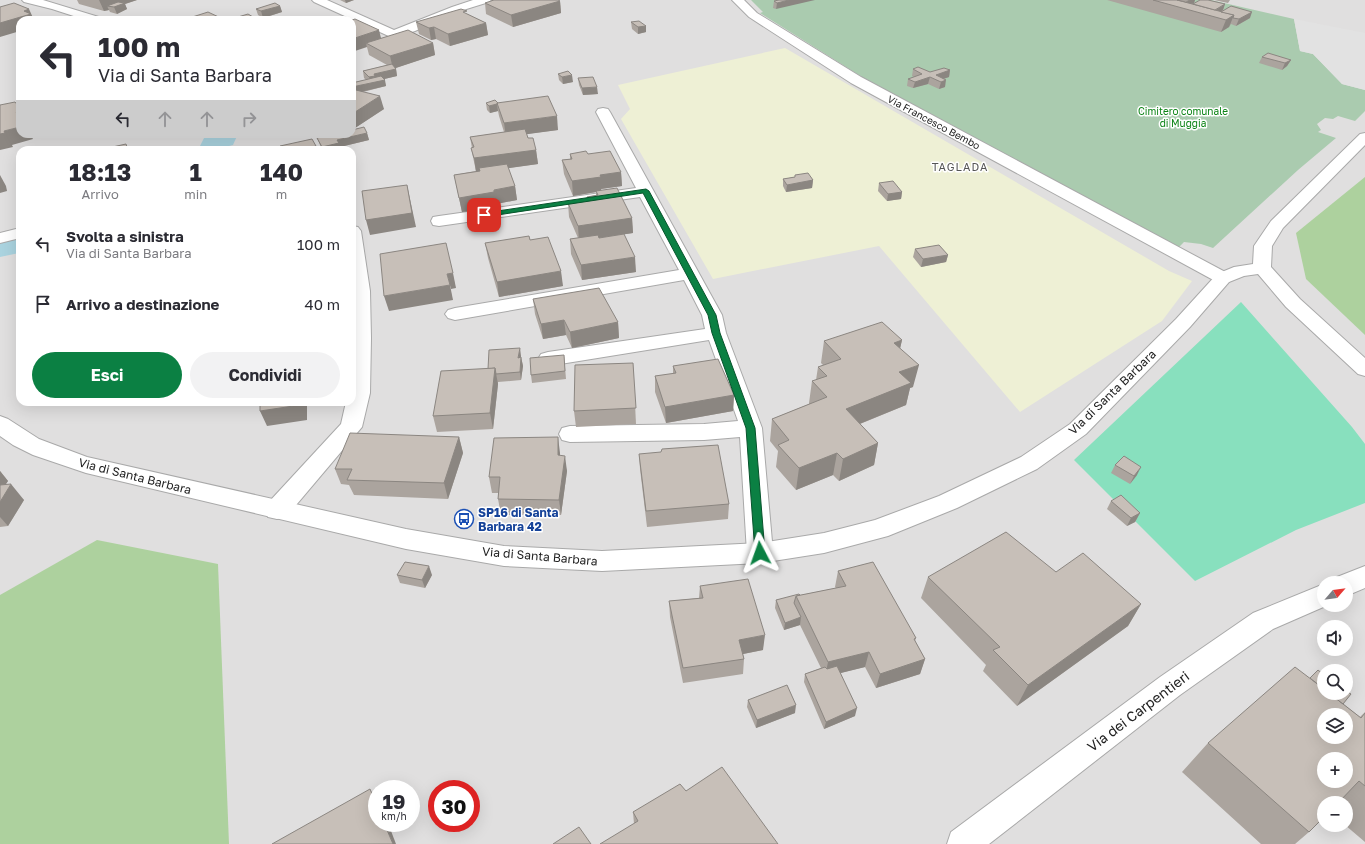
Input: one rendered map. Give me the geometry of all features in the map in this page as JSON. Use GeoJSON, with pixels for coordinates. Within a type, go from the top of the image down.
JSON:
{"type":"FeatureCollection","features":[{"type":"Feature","properties":{"kind":"street"},"geometry":{"type":"LineString","coordinates":[[28,0],[55,6],[86,16]]}},
{"type":"Feature","properties":{"kind":"street"},"geometry":{"type":"LineString","coordinates":[[318,0],[353,16]]}},
{"type":"Feature","properties":{"kind":"street"},"geometry":{"type":"LineString","coordinates":[[356,17],[393,34],[456,9],[485,0]]}},
{"type":"Feature","properties":{"kind":"street","name":"Via Francesco Bembo"},"geometry":{"type":"LineString","coordinates":[[738,0],[753,15],[856,80],[1223,278]]}},
{"type":"Feature","properties":{"kind":"street"},"geometry":{"type":"LineString","coordinates":[[603,112],[712,315],[716,333],[751,428],[760,553]]}},
{"type":"Feature","properties":{"kind":"street"},"geometry":{"type":"LineString","coordinates":[[1365,137],[1277,225],[1264,246],[1262,268],[1294,303],[1365,369]]}},
{"type":"Feature","properties":{"kind":"street"},"geometry":{"type":"LineString","coordinates":[[439,221],[646,191]]}},
{"type":"Feature","properties":{"kind":"street"},"geometry":{"type":"LineString","coordinates":[[0,238],[16,234]]}},
{"type":"Feature","properties":{"kind":"street"},"geometry":{"type":"LineString","coordinates":[[277,510],[352,427],[359,393],[361,338],[361,291],[356,258]]}},
{"type":"Feature","properties":{"kind":"street","name":"Via di Santa Barbara"},"geometry":{"type":"LineString","coordinates":[[0,424],[11,433],[39,450],[80,463],[406,539],[504,556],[602,561],[760,553],[824,543],[879,530],[948,502],[1029,463],[1078,429],[1184,324],[1223,278],[1240,271],[1262,268]]}},
{"type":"Feature","properties":{"kind":"street"},"geometry":{"type":"LineString","coordinates":[[455,314],[690,273]]}},
{"type":"Feature","properties":{"kind":"street"},"geometry":{"type":"LineString","coordinates":[[548,359],[716,333]]}},
{"type":"Feature","properties":{"kind":"street"},"geometry":{"type":"LineString","coordinates":[[570,434],[697,432],[751,428]]}},
{"type":"Feature","properties":{"kind":"street"},"geometry":{"type":"LineString","coordinates":[[1353,582],[1365,577]]}},
{"type":"Feature","properties":{"kind":"street","name":"Via dei Carpentieri"},"geometry":{"type":"LineString","coordinates":[[963,844],[1170,686],[1262,622],[1317,598]]}},
{"type":"Feature","properties":{"kind":"shaded area"},"geometry":{"type":"Polygon","coordinates":[[[0,0],[1365,0],[1365,844],[0,844],[0,0]]]}},
{"type":"Feature","properties":{"kind":"shaded area"},"geometry":{"type":"Polygon","coordinates":[[[1294,19],[1365,33],[1365,90],[1342,84],[1313,54],[1300,51],[1294,19]]]}},
{"type":"Feature","properties":{"kind":"green space","name":"Cimitero comunale di Muggia"},"geometry":{"type":"Polygon","coordinates":[[[751,0],[1211,0],[1294,19],[1300,51],[1313,54],[1342,84],[1365,90],[1365,111],[1355,121],[1338,116],[1333,119],[1325,118],[1317,124],[1321,130],[1318,132],[1336,138],[1298,170],[1213,248],[1201,244],[1184,242],[1179,247],[862,77],[760,13],[763,12],[751,0]]]}},
{"type":"Feature","properties":{"kind":"green space"},"geometry":{"type":"Polygon","coordinates":[[[785,48],[1169,271],[1192,281],[1162,321],[1020,412],[879,246],[713,279],[621,119],[630,109],[618,85],[785,48]]]}},
{"type":"Feature","properties":{"kind":"green space"},"geometry":{"type":"Polygon","coordinates":[[[1365,177],[1365,335],[1306,279],[1296,233],[1365,177]]]}},
{"type":"Feature","properties":{"kind":"green space"},"geometry":{"type":"Polygon","coordinates":[[[1241,302],[1352,427],[1365,444],[1365,503],[1296,530],[1195,581],[1074,460],[1241,302]]]}},
{"type":"Feature","properties":{"kind":"green space"},"geometry":{"type":"Polygon","coordinates":[[[97,540],[218,564],[229,844],[0,844],[0,595],[97,540]]]}},
{"type":"Feature","properties":{"kind":"water"},"geometry":{"type":"Polygon","coordinates":[[[204,138],[236,138],[233,145],[229,146],[200,146],[204,138]]]}},
{"type":"Feature","properties":{"kind":"water"},"geometry":{"type":"Polygon","coordinates":[[[16,239],[16,254],[0,257],[0,243],[16,239]]]}},
{"type":"Feature","properties":{"kind":"building"},"geometry":{"type":"Polygon","coordinates":[[[494,0],[560,1],[511,15],[485,3],[494,0]]]}},
{"type":"Feature","properties":{"kind":"building"},"geometry":{"type":"Polygon","coordinates":[[[789,0],[777,3],[774,1],[789,0]]]}},
{"type":"Feature","properties":{"kind":"building"},"geometry":{"type":"Polygon","coordinates":[[[1153,0],[1177,0],[1234,15],[1226,20],[1153,0]]]}},
{"type":"Feature","properties":{"kind":"building"},"geometry":{"type":"Polygon","coordinates":[[[1177,0],[1190,0],[1186,2],[1177,0]]]}},
{"type":"Feature","properties":{"kind":"building"},"geometry":{"type":"Polygon","coordinates":[[[1200,0],[1208,0],[1225,4],[1215,10],[1193,4],[1200,0]]]}},
{"type":"Feature","properties":{"kind":"building"},"geometry":{"type":"Polygon","coordinates":[[[118,2],[125,3],[114,7],[107,6],[118,2]]]}},
{"type":"Feature","properties":{"kind":"building"},"geometry":{"type":"Polygon","coordinates":[[[14,3],[29,9],[24,11],[31,14],[16,16],[16,18],[0,23],[0,7],[14,3]]]}},
{"type":"Feature","properties":{"kind":"building"},"geometry":{"type":"Polygon","coordinates":[[[275,3],[280,6],[261,11],[256,9],[275,3]]]}},
{"type":"Feature","properties":{"kind":"building"},"geometry":{"type":"Polygon","coordinates":[[[1231,6],[1252,12],[1239,19],[1233,18],[1234,15],[1221,12],[1231,6]]]}},
{"type":"Feature","properties":{"kind":"building"},"geometry":{"type":"Polygon","coordinates":[[[461,9],[467,11],[463,12],[486,23],[448,34],[434,27],[429,28],[416,22],[461,9]]]}},
{"type":"Feature","properties":{"kind":"building"},"geometry":{"type":"Polygon","coordinates":[[[208,12],[216,16],[196,16],[208,12]]]}},
{"type":"Feature","properties":{"kind":"building"},"geometry":{"type":"Polygon","coordinates":[[[356,19],[379,30],[356,38],[356,19]]]}},
{"type":"Feature","properties":{"kind":"building"},"geometry":{"type":"Polygon","coordinates":[[[639,21],[646,26],[638,27],[631,22],[639,21]]]}},
{"type":"Feature","properties":{"kind":"building"},"geometry":{"type":"Polygon","coordinates":[[[408,30],[433,43],[390,56],[366,43],[408,30]]]}},
{"type":"Feature","properties":{"kind":"building"},"geometry":{"type":"Polygon","coordinates":[[[1268,53],[1291,60],[1285,63],[1262,57],[1268,53]]]}},
{"type":"Feature","properties":{"kind":"building"},"geometry":{"type":"Polygon","coordinates":[[[392,64],[396,69],[374,74],[375,76],[369,77],[363,71],[392,64]]]}},
{"type":"Feature","properties":{"kind":"building"},"geometry":{"type":"Polygon","coordinates":[[[918,67],[930,72],[944,68],[950,70],[936,75],[946,80],[941,82],[930,77],[915,82],[908,79],[922,74],[913,69],[918,67]]]}},
{"type":"Feature","properties":{"kind":"building"},"geometry":{"type":"Polygon","coordinates":[[[568,71],[572,75],[562,77],[558,74],[568,71]]]}},
{"type":"Feature","properties":{"kind":"building"},"geometry":{"type":"Polygon","coordinates":[[[381,76],[385,80],[356,86],[356,82],[381,76]]]}},
{"type":"Feature","properties":{"kind":"building"},"geometry":{"type":"Polygon","coordinates":[[[593,77],[597,87],[582,88],[578,78],[593,77]]]}},
{"type":"Feature","properties":{"kind":"building"},"geometry":{"type":"Polygon","coordinates":[[[356,90],[380,96],[356,111],[356,90]]]}},
{"type":"Feature","properties":{"kind":"building"},"geometry":{"type":"Polygon","coordinates":[[[548,96],[557,116],[504,123],[497,103],[548,96]]]}},
{"type":"Feature","properties":{"kind":"building"},"geometry":{"type":"Polygon","coordinates":[[[495,100],[498,103],[497,104],[489,106],[486,103],[495,100]]]}},
{"type":"Feature","properties":{"kind":"building"},"geometry":{"type":"Polygon","coordinates":[[[15,102],[16,103],[16,128],[4,131],[5,133],[0,134],[0,105],[15,102]]]}},
{"type":"Feature","properties":{"kind":"building"},"geometry":{"type":"Polygon","coordinates":[[[364,127],[367,133],[356,136],[356,129],[364,127]]]}},
{"type":"Feature","properties":{"kind":"building"},"geometry":{"type":"Polygon","coordinates":[[[525,129],[528,138],[533,138],[536,150],[474,158],[471,148],[474,147],[470,137],[525,129]]]}},
{"type":"Feature","properties":{"kind":"building"},"geometry":{"type":"Polygon","coordinates":[[[317,138],[346,138],[337,140],[339,143],[321,146],[317,138]]]}},
{"type":"Feature","properties":{"kind":"building"},"geometry":{"type":"Polygon","coordinates":[[[312,139],[316,146],[280,146],[312,139]]]}},
{"type":"Feature","properties":{"kind":"building"},"geometry":{"type":"Polygon","coordinates":[[[586,151],[588,154],[610,151],[621,172],[600,175],[601,177],[572,181],[562,160],[572,159],[570,154],[586,151]]]}},
{"type":"Feature","properties":{"kind":"building"},"geometry":{"type":"Polygon","coordinates":[[[507,164],[515,186],[494,190],[494,192],[459,198],[454,175],[480,171],[479,168],[507,164]]]}},
{"type":"Feature","properties":{"kind":"building"},"geometry":{"type":"Polygon","coordinates":[[[808,173],[813,180],[787,185],[783,179],[795,177],[795,175],[808,173]]]}},
{"type":"Feature","properties":{"kind":"building"},"geometry":{"type":"Polygon","coordinates":[[[893,181],[902,192],[888,194],[879,183],[893,181]]]}},
{"type":"Feature","properties":{"kind":"building"},"geometry":{"type":"Polygon","coordinates":[[[407,185],[412,213],[366,220],[362,191],[407,185]]]}},
{"type":"Feature","properties":{"kind":"building"},"geometry":{"type":"Polygon","coordinates":[[[617,188],[632,218],[578,226],[568,203],[588,200],[587,197],[598,195],[596,191],[617,188]]]}},
{"type":"Feature","properties":{"kind":"building"},"geometry":{"type":"Polygon","coordinates":[[[624,234],[635,257],[581,265],[570,239],[598,235],[599,238],[624,234]]]}},
{"type":"Feature","properties":{"kind":"building"},"geometry":{"type":"Polygon","coordinates":[[[529,236],[530,240],[548,237],[561,271],[497,282],[485,243],[529,236]]]}},
{"type":"Feature","properties":{"kind":"building"},"geometry":{"type":"Polygon","coordinates":[[[446,243],[453,273],[447,274],[450,285],[384,296],[380,254],[446,243]]]}},
{"type":"Feature","properties":{"kind":"building"},"geometry":{"type":"Polygon","coordinates":[[[939,245],[948,255],[923,259],[915,249],[939,245]]]}},
{"type":"Feature","properties":{"kind":"building"},"geometry":{"type":"Polygon","coordinates":[[[599,288],[618,322],[570,332],[564,320],[541,324],[533,299],[599,288]]]}},
{"type":"Feature","properties":{"kind":"building"},"geometry":{"type":"Polygon","coordinates":[[[882,322],[902,340],[894,343],[919,365],[899,372],[911,383],[846,409],[878,443],[843,459],[837,453],[799,468],[778,445],[789,440],[772,419],[827,397],[812,381],[827,376],[818,367],[841,359],[824,341],[882,322]]]}},
{"type":"Feature","properties":{"kind":"building"},"geometry":{"type":"Polygon","coordinates":[[[520,348],[518,358],[521,357],[520,372],[496,374],[495,368],[488,369],[489,350],[520,348]]]}},
{"type":"Feature","properties":{"kind":"building"},"geometry":{"type":"Polygon","coordinates":[[[564,355],[565,371],[531,375],[530,358],[564,355]]]}},
{"type":"Feature","properties":{"kind":"building"},"geometry":{"type":"Polygon","coordinates":[[[718,359],[734,395],[665,407],[655,376],[676,373],[673,366],[718,359]]]}},
{"type":"Feature","properties":{"kind":"building"},"geometry":{"type":"Polygon","coordinates":[[[633,363],[636,408],[574,411],[575,365],[633,363]]]}},
{"type":"Feature","properties":{"kind":"building"},"geometry":{"type":"Polygon","coordinates":[[[495,368],[490,413],[433,416],[441,371],[495,368]]]}},
{"type":"Feature","properties":{"kind":"building"},"geometry":{"type":"Polygon","coordinates":[[[260,406],[293,406],[260,411],[260,406]]]}},
{"type":"Feature","properties":{"kind":"building"},"geometry":{"type":"Polygon","coordinates":[[[350,433],[459,437],[444,483],[347,480],[352,469],[335,469],[350,433]]]}},
{"type":"Feature","properties":{"kind":"building"},"geometry":{"type":"Polygon","coordinates":[[[558,437],[558,455],[565,456],[559,500],[498,499],[500,477],[489,477],[494,438],[558,437]]]}},
{"type":"Feature","properties":{"kind":"building"},"geometry":{"type":"Polygon","coordinates":[[[718,445],[729,504],[646,511],[639,454],[661,452],[662,449],[718,445]]]}},
{"type":"Feature","properties":{"kind":"building"},"geometry":{"type":"Polygon","coordinates":[[[1124,456],[1141,467],[1134,476],[1115,465],[1124,456]]]}},
{"type":"Feature","properties":{"kind":"building"},"geometry":{"type":"Polygon","coordinates":[[[11,484],[0,502],[0,485],[11,484]]]}},
{"type":"Feature","properties":{"kind":"building"},"geometry":{"type":"Polygon","coordinates":[[[1121,495],[1140,513],[1131,518],[1111,501],[1121,495]]]}},
{"type":"Feature","properties":{"kind":"building"},"geometry":{"type":"Polygon","coordinates":[[[1006,532],[1056,572],[1083,553],[1141,604],[1028,685],[993,650],[1000,647],[928,577],[1006,532]]]}},
{"type":"Feature","properties":{"kind":"building"},"geometry":{"type":"Polygon","coordinates":[[[405,562],[429,566],[422,580],[397,575],[405,562]]]}},
{"type":"Feature","properties":{"kind":"building"},"geometry":{"type":"Polygon","coordinates":[[[873,562],[916,638],[914,639],[925,659],[880,674],[869,652],[828,662],[796,596],[846,586],[838,571],[873,562]]]}},
{"type":"Feature","properties":{"kind":"building"},"geometry":{"type":"Polygon","coordinates":[[[748,579],[765,635],[739,640],[744,659],[683,668],[669,601],[703,598],[700,586],[748,579]]]}},
{"type":"Feature","properties":{"kind":"building"},"geometry":{"type":"Polygon","coordinates":[[[800,595],[796,596],[794,603],[801,617],[785,623],[776,600],[800,595]]]}},
{"type":"Feature","properties":{"kind":"building"},"geometry":{"type":"Polygon","coordinates":[[[837,666],[857,708],[826,722],[805,674],[825,667],[827,669],[837,666]]]}},
{"type":"Feature","properties":{"kind":"building"},"geometry":{"type":"Polygon","coordinates":[[[1295,667],[1317,684],[1317,700],[1338,700],[1348,708],[1317,708],[1317,744],[1353,744],[1353,712],[1361,718],[1365,713],[1365,786],[1359,781],[1353,787],[1353,752],[1317,752],[1317,788],[1352,788],[1345,796],[1317,796],[1317,824],[1309,832],[1208,743],[1295,667]]]}},
{"type":"Feature","properties":{"kind":"building"},"geometry":{"type":"Polygon","coordinates":[[[1317,671],[1317,684],[1310,678],[1317,671]]]}},
{"type":"Feature","properties":{"kind":"building"},"geometry":{"type":"Polygon","coordinates":[[[787,685],[796,705],[757,720],[748,700],[787,685]]]}},
{"type":"Feature","properties":{"kind":"building"},"geometry":{"type":"Polygon","coordinates":[[[1338,700],[1346,700],[1343,704],[1338,700]]]}},
{"type":"Feature","properties":{"kind":"building"},"geometry":{"type":"Polygon","coordinates":[[[722,767],[778,844],[600,844],[638,821],[633,812],[680,784],[686,791],[722,767]]]}},
{"type":"Feature","properties":{"kind":"building"},"geometry":{"type":"Polygon","coordinates":[[[368,790],[368,832],[388,832],[393,844],[272,844],[368,790]]]}},
{"type":"Feature","properties":{"kind":"building"},"geometry":{"type":"Polygon","coordinates":[[[579,827],[591,844],[553,844],[579,827]]]}},
{"type":"Feature","properties":{"kind":"place","name":"SP16 di Santa Barbara 42"},"geometry":{"type":"Point","coordinates":[464,519]}},
{"type":"Feature","properties":{"kind":"district","name":"TAGLADA"},"geometry":{"type":"Point","coordinates":[960,166]}},
{"type":"Feature","properties":{"kind":"route"},"geometry":{"type":"LineString","coordinates":[[484,215],[646,191],[712,315],[716,333],[751,428],[760,553]]}}]}
